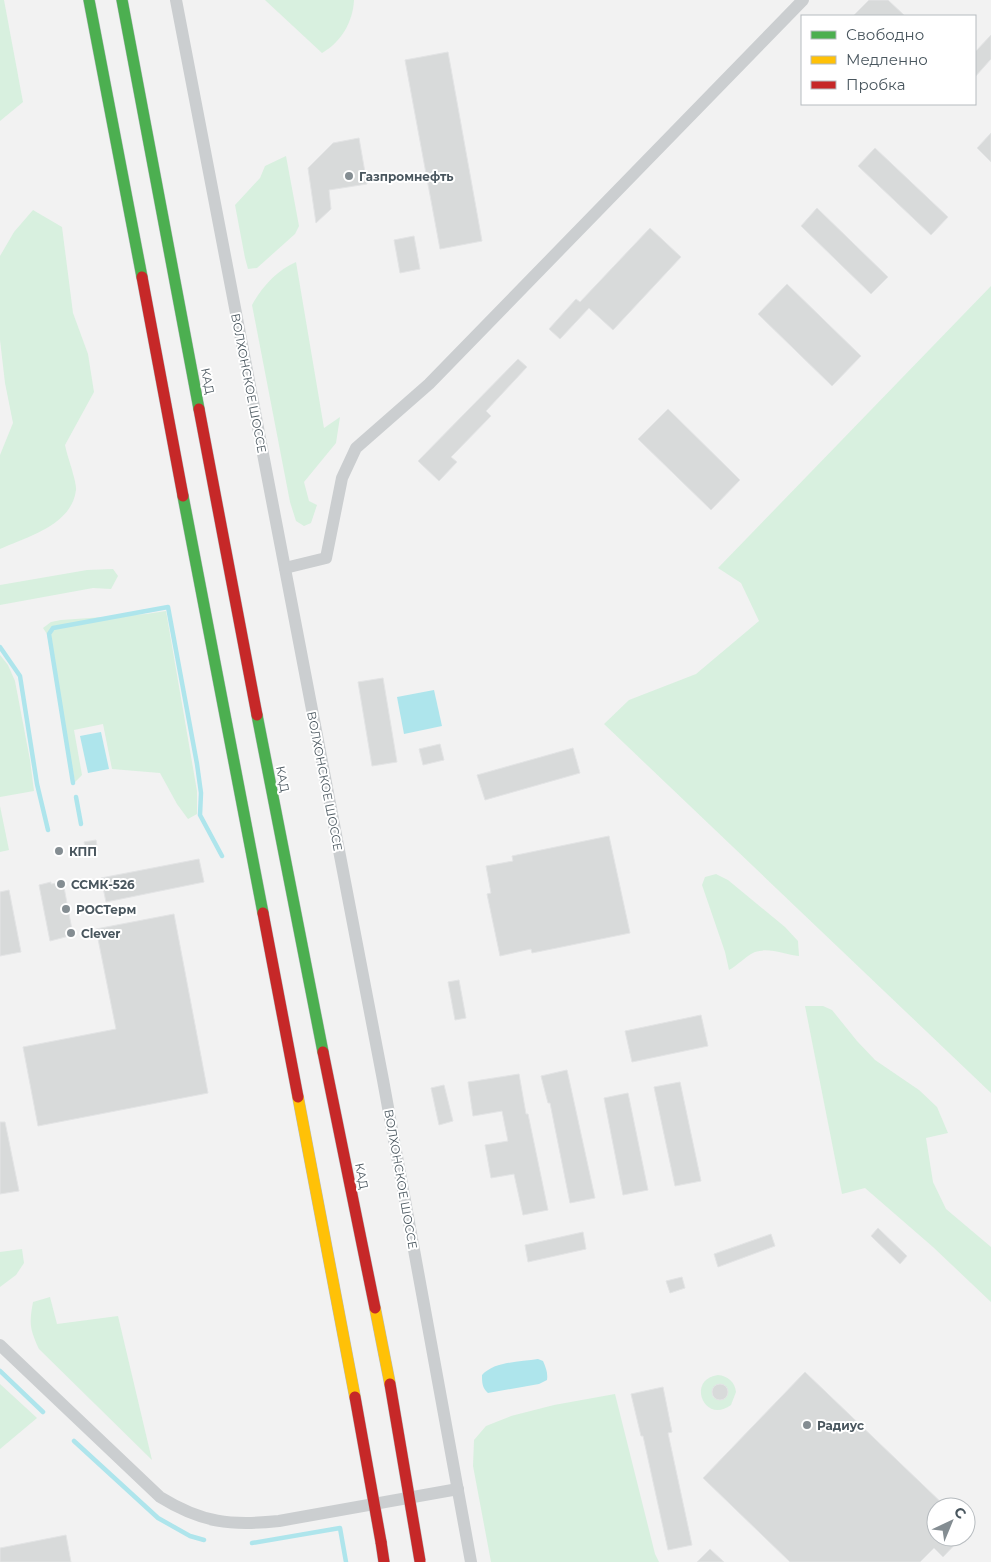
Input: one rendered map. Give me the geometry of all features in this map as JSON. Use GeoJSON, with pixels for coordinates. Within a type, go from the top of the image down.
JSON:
{"type":"FeatureCollection","features":[{"type":"Feature","properties":{"kind":"highway"},"geometry":{"type":"LineString","coordinates":[[89,0],[355,1396],[384,1562]]}},
{"type":"Feature","properties":{"kind":"highway","name":"КАД"},"geometry":{"type":"LineString","coordinates":[[122,0],[270,785],[390,1384],[420,1562]]}},
{"type":"Feature","properties":{"kind":"street","name":"ВОЛХОНСКОЕ ШОССЕ"},"geometry":{"type":"LineString","coordinates":[[176,0],[383,1080],[471,1562]]}},
{"type":"Feature","properties":{"kind":"street"},"geometry":{"type":"LineString","coordinates":[[285,568],[326,558],[342,478],[356,448],[429,384],[803,0]]}},
{"type":"Feature","properties":{"kind":"street"},"geometry":{"type":"LineString","coordinates":[[0,1345],[160,1497],[181,1510],[204,1518],[228,1523],[253,1524],[458,1489]]}},
{"type":"Feature","properties":{"kind":"green space"},"geometry":{"type":"Polygon","coordinates":[[[0,0],[4,0],[23,102],[0,121],[0,0]]]}},
{"type":"Feature","properties":{"kind":"green space"},"geometry":{"type":"Polygon","coordinates":[[[265,0],[354,0],[351,16],[345,31],[335,43],[322,53],[265,0]]]}},
{"type":"Feature","properties":{"kind":"green space"},"geometry":{"type":"Polygon","coordinates":[[[286,156],[299,226],[295,234],[257,268],[248,269],[235,205],[260,178],[265,166],[286,156]]]}},
{"type":"Feature","properties":{"kind":"green space"},"geometry":{"type":"Polygon","coordinates":[[[33,210],[62,227],[73,313],[88,354],[94,392],[65,445],[76,486],[73,502],[57,521],[47,528],[0,549],[0,455],[13,423],[5,383],[0,340],[0,256],[14,232],[33,210]]]}},
{"type":"Feature","properties":{"kind":"green space"},"geometry":{"type":"Polygon","coordinates":[[[296,262],[324,428],[340,417],[336,443],[304,482],[309,501],[317,505],[311,523],[304,526],[296,521],[290,502],[252,305],[271,280],[289,265],[296,262]]]}},
{"type":"Feature","properties":{"kind":"green space"},"geometry":{"type":"Polygon","coordinates":[[[991,286],[991,1093],[604,724],[629,700],[696,674],[759,621],[741,583],[718,568],[991,286]]]}},
{"type":"Feature","properties":{"kind":"green space"},"geometry":{"type":"Polygon","coordinates":[[[113,569],[118,576],[111,589],[93,588],[0,605],[0,585],[87,570],[113,569]]]}},
{"type":"Feature","properties":{"kind":"green space"},"geometry":{"type":"Polygon","coordinates":[[[166,611],[197,791],[197,814],[188,819],[177,804],[160,773],[112,769],[103,724],[74,730],[82,775],[75,782],[47,634],[43,628],[51,622],[61,620],[166,611]]]}},
{"type":"Feature","properties":{"kind":"green space"},"geometry":{"type":"Polygon","coordinates":[[[0,655],[8,665],[15,681],[34,791],[0,797],[0,655]]]}},
{"type":"Feature","properties":{"kind":"green space"},"geometry":{"type":"Polygon","coordinates":[[[0,806],[9,850],[0,852],[0,806]]]}},
{"type":"Feature","properties":{"kind":"green space"},"geometry":{"type":"Polygon","coordinates":[[[716,874],[728,880],[785,927],[798,941],[799,956],[771,951],[755,952],[729,970],[725,952],[702,885],[705,877],[716,874]]]}},
{"type":"Feature","properties":{"kind":"green space"},"geometry":{"type":"Polygon","coordinates":[[[805,1006],[823,1006],[832,1010],[875,1060],[919,1090],[937,1107],[948,1133],[926,1138],[933,1182],[946,1209],[991,1247],[991,1302],[933,1247],[865,1188],[842,1194],[805,1006]]]}},
{"type":"Feature","properties":{"kind":"green space"},"geometry":{"type":"Polygon","coordinates":[[[22,1249],[24,1263],[16,1275],[0,1287],[0,1252],[22,1249]]]}},
{"type":"Feature","properties":{"kind":"green space"},"geometry":{"type":"Polygon","coordinates":[[[50,1297],[57,1324],[118,1316],[152,1460],[39,1349],[31,1326],[33,1302],[50,1297]]]}},
{"type":"Feature","properties":{"kind":"green space"},"geometry":{"type":"Polygon","coordinates":[[[718,1375],[728,1378],[733,1382],[736,1392],[731,1405],[721,1410],[713,1409],[707,1405],[702,1399],[701,1392],[703,1384],[708,1378],[718,1375]],[[719,1384],[714,1387],[713,1397],[720,1400],[725,1398],[727,1392],[725,1386],[719,1384]]]}},
{"type":"Feature","properties":{"kind":"green space"},"geometry":{"type":"Polygon","coordinates":[[[0,1384],[37,1418],[0,1449],[0,1384]]]}},
{"type":"Feature","properties":{"kind":"green space"},"geometry":{"type":"Polygon","coordinates":[[[615,1394],[655,1554],[659,1562],[491,1562],[473,1466],[474,1440],[486,1426],[511,1416],[554,1405],[615,1394]]]}},
{"type":"Feature","properties":{"kind":"water"},"geometry":{"type":"Polygon","coordinates":[[[434,690],[442,726],[404,734],[397,697],[434,690]]]}},
{"type":"Feature","properties":{"kind":"water"},"geometry":{"type":"Polygon","coordinates":[[[101,732],[109,769],[88,773],[80,736],[101,732]]]}},
{"type":"Feature","properties":{"kind":"water"},"geometry":{"type":"Polygon","coordinates":[[[538,1359],[543,1361],[547,1380],[539,1384],[488,1393],[485,1389],[482,1375],[487,1370],[508,1363],[538,1359]]]}},
{"type":"Feature","properties":{"kind":"building"},"geometry":{"type":"Polygon","coordinates":[[[869,0],[888,0],[904,15],[854,15],[869,0]]]}},
{"type":"Feature","properties":{"kind":"building"},"geometry":{"type":"Polygon","coordinates":[[[991,35],[991,59],[976,76],[976,51],[991,35]]]}},
{"type":"Feature","properties":{"kind":"building"},"geometry":{"type":"Polygon","coordinates":[[[448,52],[482,241],[440,249],[405,60],[448,52]]]}},
{"type":"Feature","properties":{"kind":"building"},"geometry":{"type":"Polygon","coordinates":[[[991,133],[991,162],[977,148],[991,133]]]}},
{"type":"Feature","properties":{"kind":"building"},"geometry":{"type":"Polygon","coordinates":[[[359,138],[367,184],[329,190],[331,209],[316,223],[308,168],[333,143],[359,138]]]}},
{"type":"Feature","properties":{"kind":"building"},"geometry":{"type":"Polygon","coordinates":[[[875,148],[948,217],[931,235],[858,166],[875,148]]]}},
{"type":"Feature","properties":{"kind":"building"},"geometry":{"type":"Polygon","coordinates":[[[817,208],[888,277],[871,294],[801,226],[817,208]]]}},
{"type":"Feature","properties":{"kind":"building"},"geometry":{"type":"Polygon","coordinates":[[[650,228],[681,257],[613,330],[589,308],[560,339],[549,329],[576,299],[580,302],[650,228]]]}},
{"type":"Feature","properties":{"kind":"building"},"geometry":{"type":"Polygon","coordinates":[[[414,236],[420,269],[400,273],[394,240],[414,236]]]}},
{"type":"Feature","properties":{"kind":"building"},"geometry":{"type":"Polygon","coordinates":[[[787,284],[861,356],[832,386],[758,314],[787,284]]]}},
{"type":"Feature","properties":{"kind":"building"},"geometry":{"type":"Polygon","coordinates":[[[518,359],[527,367],[486,411],[491,416],[451,457],[457,462],[439,481],[418,461],[518,359]]]}},
{"type":"Feature","properties":{"kind":"building"},"geometry":{"type":"Polygon","coordinates":[[[668,409],[740,480],[711,510],[638,439],[668,409]]]}},
{"type":"Feature","properties":{"kind":"building"},"geometry":{"type":"Polygon","coordinates":[[[383,678],[397,762],[372,766],[358,682],[383,678]]]}},
{"type":"Feature","properties":{"kind":"building"},"geometry":{"type":"Polygon","coordinates":[[[440,744],[444,760],[423,765],[419,749],[440,744]]]}},
{"type":"Feature","properties":{"kind":"building"},"geometry":{"type":"Polygon","coordinates":[[[573,748],[580,773],[485,800],[477,775],[573,748]]]}},
{"type":"Feature","properties":{"kind":"building"},"geometry":{"type":"Polygon","coordinates":[[[609,836],[630,933],[532,953],[531,949],[500,956],[487,894],[491,893],[486,866],[513,861],[512,856],[609,836]]]}},
{"type":"Feature","properties":{"kind":"building"},"geometry":{"type":"Polygon","coordinates":[[[96,840],[98,851],[87,853],[84,842],[96,840]]]}},
{"type":"Feature","properties":{"kind":"building"},"geometry":{"type":"Polygon","coordinates":[[[199,859],[204,882],[106,902],[101,878],[199,859]]]}},
{"type":"Feature","properties":{"kind":"building"},"geometry":{"type":"Polygon","coordinates":[[[51,882],[51,884],[63,882],[73,935],[50,941],[39,885],[51,882]]]}},
{"type":"Feature","properties":{"kind":"building"},"geometry":{"type":"Polygon","coordinates":[[[9,890],[21,952],[0,956],[0,892],[9,890]]]}},
{"type":"Feature","properties":{"kind":"building"},"geometry":{"type":"Polygon","coordinates":[[[174,914],[208,1093],[38,1126],[23,1047],[116,1029],[96,929],[174,914]]]}},
{"type":"Feature","properties":{"kind":"building"},"geometry":{"type":"Polygon","coordinates":[[[459,980],[466,1018],[455,1020],[448,982],[459,980]]]}},
{"type":"Feature","properties":{"kind":"building"},"geometry":{"type":"Polygon","coordinates":[[[701,1015],[708,1046],[632,1062],[625,1031],[701,1015]]]}},
{"type":"Feature","properties":{"kind":"building"},"geometry":{"type":"Polygon","coordinates":[[[567,1070],[595,1198],[570,1203],[550,1103],[548,1103],[541,1076],[567,1070]]]}},
{"type":"Feature","properties":{"kind":"building"},"geometry":{"type":"Polygon","coordinates":[[[519,1074],[548,1210],[523,1215],[514,1174],[491,1178],[485,1145],[508,1141],[502,1111],[473,1116],[468,1082],[519,1074]]]}},
{"type":"Feature","properties":{"kind":"building"},"geometry":{"type":"Polygon","coordinates":[[[680,1082],[701,1181],[675,1186],[654,1087],[680,1082]]]}},
{"type":"Feature","properties":{"kind":"building"},"geometry":{"type":"Polygon","coordinates":[[[444,1085],[453,1121],[439,1125],[431,1088],[444,1085]]]}},
{"type":"Feature","properties":{"kind":"building"},"geometry":{"type":"Polygon","coordinates":[[[628,1093],[648,1190],[623,1195],[604,1098],[628,1093]]]}},
{"type":"Feature","properties":{"kind":"building"},"geometry":{"type":"Polygon","coordinates":[[[0,1122],[5,1122],[19,1191],[0,1194],[0,1122]]]}},
{"type":"Feature","properties":{"kind":"building"},"geometry":{"type":"Polygon","coordinates":[[[878,1228],[907,1256],[900,1264],[871,1236],[878,1228]]]}},
{"type":"Feature","properties":{"kind":"building"},"geometry":{"type":"Polygon","coordinates":[[[583,1232],[586,1249],[528,1262],[525,1245],[583,1232]]]}},
{"type":"Feature","properties":{"kind":"building"},"geometry":{"type":"Polygon","coordinates":[[[771,1234],[775,1246],[718,1267],[714,1254],[771,1234]]]}},
{"type":"Feature","properties":{"kind":"building"},"geometry":{"type":"Polygon","coordinates":[[[682,1277],[685,1288],[670,1293],[666,1281],[682,1277]]]}},
{"type":"Feature","properties":{"kind":"building","name":"Радиус"},"geometry":{"type":"Polygon","coordinates":[[[805,1372],[936,1497],[926,1497],[926,1547],[952,1547],[943,1557],[934,1548],[920,1562],[790,1562],[703,1478],[805,1372]]]}},
{"type":"Feature","properties":{"kind":"building"},"geometry":{"type":"Polygon","coordinates":[[[720,1384],[726,1386],[728,1392],[726,1398],[720,1400],[714,1398],[712,1392],[714,1386],[720,1384]]]}},
{"type":"Feature","properties":{"kind":"building"},"geometry":{"type":"Polygon","coordinates":[[[663,1387],[672,1432],[668,1433],[692,1545],[668,1550],[643,1436],[641,1436],[631,1394],[663,1387]]]}},
{"type":"Feature","properties":{"kind":"building"},"geometry":{"type":"Polygon","coordinates":[[[66,1535],[71,1562],[0,1562],[0,1548],[66,1535]]]}},
{"type":"Feature","properties":{"kind":"building"},"geometry":{"type":"Polygon","coordinates":[[[710,1549],[724,1562],[697,1562],[710,1549]]]}},
{"type":"Feature","properties":{"kind":"waterway"},"geometry":{"type":"LineString","coordinates":[[73,783],[49,634],[53,628],[168,607],[197,764],[201,793],[200,815],[222,856]]}},
{"type":"Feature","properties":{"kind":"waterway"},"geometry":{"type":"LineString","coordinates":[[0,647],[20,676],[37,784],[48,830]]}},
{"type":"Feature","properties":{"kind":"waterway"},"geometry":{"type":"LineString","coordinates":[[76,797],[81,824]]}},
{"type":"Feature","properties":{"kind":"waterway"},"geometry":{"type":"LineString","coordinates":[[0,1371],[43,1412]]}},
{"type":"Feature","properties":{"kind":"waterway"},"geometry":{"type":"LineString","coordinates":[[74,1441],[158,1518],[190,1536],[204,1540]]}},
{"type":"Feature","properties":{"kind":"waterway"},"geometry":{"type":"LineString","coordinates":[[252,1543],[340,1528],[346,1562]]}},
{"type":"Feature","properties":{"kind":"traffic: fast"},"geometry":{"type":"LineString","coordinates":[[89,0],[142,277]]}},
{"type":"Feature","properties":{"kind":"traffic: fast"},"geometry":{"type":"LineString","coordinates":[[122,0],[199,409]]}},
{"type":"Feature","properties":{"kind":"traffic: fast"},"geometry":{"type":"LineString","coordinates":[[183,496],[263,913]]}},
{"type":"Feature","properties":{"kind":"traffic: fast"},"geometry":{"type":"LineString","coordinates":[[257,715],[323,1052]]}},
{"type":"Feature","properties":{"kind":"traffic: slow"},"geometry":{"type":"LineString","coordinates":[[298,1097],[355,1397]]}},
{"type":"Feature","properties":{"kind":"traffic: slow"},"geometry":{"type":"LineString","coordinates":[[375,1308],[390,1384]]}},
{"type":"Feature","properties":{"kind":"traffic: jam"},"geometry":{"type":"LineString","coordinates":[[142,277],[183,496]]}},
{"type":"Feature","properties":{"kind":"traffic: jam"},"geometry":{"type":"LineString","coordinates":[[199,409],[257,715]]}},
{"type":"Feature","properties":{"kind":"traffic: jam"},"geometry":{"type":"LineString","coordinates":[[263,913],[298,1097]]}},
{"type":"Feature","properties":{"kind":"traffic: jam"},"geometry":{"type":"LineString","coordinates":[[323,1052],[375,1308]]}},
{"type":"Feature","properties":{"kind":"traffic: jam"},"geometry":{"type":"LineString","coordinates":[[390,1384],[420,1561]]}},
{"type":"Feature","properties":{"kind":"traffic: jam"},"geometry":{"type":"LineString","coordinates":[[355,1397],[381,1542]]}},
{"type":"Feature","properties":{"kind":"traffic: jam"},"geometry":{"type":"LineString","coordinates":[[381,1542],[384,1562]]}},
{"type":"Feature","properties":{"kind":"place","name":"Газпромнефть"},"geometry":{"type":"Point","coordinates":[349,176]}},
{"type":"Feature","properties":{"kind":"place","name":"КПП"},"geometry":{"type":"Point","coordinates":[59,851]}},
{"type":"Feature","properties":{"kind":"place","name":"ССМК-526"},"geometry":{"type":"Point","coordinates":[61,884]}},
{"type":"Feature","properties":{"kind":"place","name":"РОСТерм"},"geometry":{"type":"Point","coordinates":[66,909]}},
{"type":"Feature","properties":{"kind":"place","name":"Clever"},"geometry":{"type":"Point","coordinates":[71,933]}},
{"type":"Feature","properties":{"kind":"place","name":"Радиус"},"geometry":{"type":"Point","coordinates":[807,1425]}}]}
